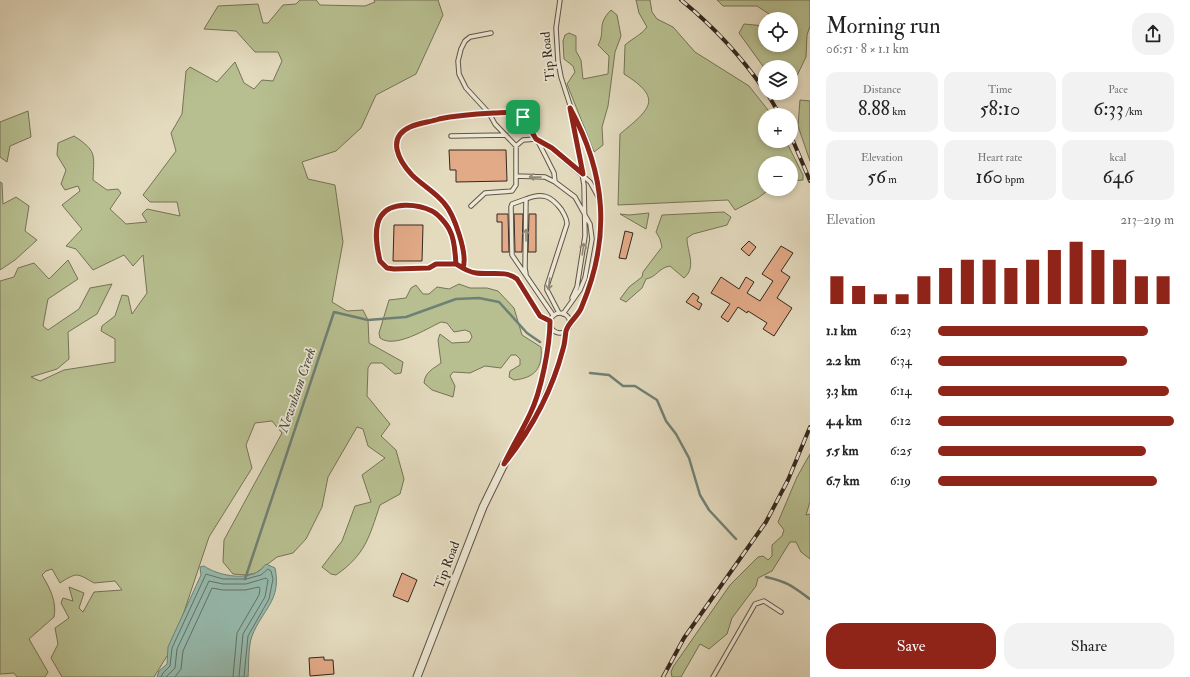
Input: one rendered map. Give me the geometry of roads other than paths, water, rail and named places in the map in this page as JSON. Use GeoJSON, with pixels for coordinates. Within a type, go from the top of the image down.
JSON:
{"type":"FeatureCollection","features":[{"type":"Feature","properties":{"kind":"street","name":"Tip Road"},"geometry":{"type":"LineString","coordinates":[[417,677],[483,507],[504,464]]}},
{"type":"Feature","properties":{"kind":"lane","name":"Tip Road"},"geometry":{"type":"LineString","coordinates":[[560,0],[556,28],[558,61],[570,108],[583,174],[585,236],[581,264],[571,301]]}},
{"type":"Feature","properties":{"kind":"lane"},"geometry":{"type":"LineString","coordinates":[[471,206],[485,192],[512,191],[516,186],[516,146],[495,124],[489,113],[462,82],[459,74],[458,61],[465,41],[470,37],[491,33]]}},
{"type":"Feature","properties":{"kind":"lane","name":"Tip Road"},"geometry":{"type":"LineString","coordinates":[[570,108],[580,126],[594,163],[602,212],[595,264],[582,308],[570,323]]}},
{"type":"Feature","properties":{"kind":"lane"},"geometry":{"type":"LineString","coordinates":[[463,268],[465,262],[456,225],[450,211],[444,203],[412,175],[398,157],[396,148],[397,140],[401,134],[409,128],[423,123],[466,114],[512,113],[523,117],[554,173],[555,182]]}},
{"type":"Feature","properties":{"kind":"lane"},"geometry":{"type":"LineString","coordinates":[[451,136],[506,135]]}},
{"type":"Feature","properties":{"kind":"lane"},"geometry":{"type":"LineString","coordinates":[[516,146],[523,140],[536,139],[552,148],[583,174],[595,189],[600,200]]}},
{"type":"Feature","properties":{"kind":"lane"},"geometry":{"type":"LineString","coordinates":[[516,176],[545,177],[555,182],[575,198],[590,224],[592,239],[590,259],[585,278],[580,290],[561,313],[554,315],[550,321],[551,328],[558,333],[566,330],[570,323],[568,317],[561,313],[549,293],[547,286],[568,224],[567,219],[554,200],[548,196],[536,195],[512,204],[512,255],[554,315]]}},
{"type":"Feature","properties":{"kind":"lane"},"geometry":{"type":"LineString","coordinates":[[526,199],[526,274]]}},
{"type":"Feature","properties":{"kind":"lane"},"geometry":{"type":"LineString","coordinates":[[456,264],[451,231],[433,211],[414,206],[398,206],[386,211],[380,217],[376,234],[378,255],[383,265],[394,269],[429,268],[436,264],[456,264],[476,273],[512,275],[517,279],[540,316],[550,321]]}},
{"type":"Feature","properties":{"kind":"lane","name":"Tip Road"},"geometry":{"type":"LineString","coordinates":[[504,464],[530,413],[544,364],[551,328]]}},
{"type":"Feature","properties":{"kind":"lane","name":"Tip Road"},"geometry":{"type":"LineString","coordinates":[[504,464],[520,444],[537,416],[564,348],[566,330]]}},
{"type":"Feature","properties":{"kind":"lane"},"geometry":{"type":"LineString","coordinates":[[713,677],[755,604],[764,601],[781,612]]}},
{"type":"Feature","properties":{"kind":"water"},"geometry":{"type":"Polygon","coordinates":[[[266,564],[275,568],[276,588],[270,604],[252,636],[249,650],[248,677],[157,677],[159,671],[167,664],[168,647],[201,575],[200,567],[204,566],[216,572],[231,576],[246,576],[260,570],[266,564]]]}},
{"type":"Feature","properties":{"kind":"waterway","name":"Newnham Creek"},"geometry":{"type":"LineString","coordinates":[[245,579],[334,312],[368,320],[406,317],[456,299],[479,298],[499,302],[527,333],[540,342]]}},
{"type":"Feature","properties":{"kind":"waterway","name":"Newnham Creek"},"geometry":{"type":"LineString","coordinates":[[590,373],[609,375],[623,386],[635,386],[657,400],[666,421],[676,434],[689,458],[700,495],[709,510],[736,539]]}},
{"type":"Feature","properties":{"kind":"waterway","name":"Newnham Creek"},"geometry":{"type":"LineString","coordinates":[[766,577],[790,585],[810,599]]}},
{"type":"Feature","properties":{"kind":"railway"},"geometry":{"type":"LineString","coordinates":[[681,0],[726,42],[758,82]]}},
{"type":"Feature","properties":{"kind":"railway"},"geometry":{"type":"LineString","coordinates":[[771,100],[776,108]]}},
{"type":"Feature","properties":{"kind":"railway"},"geometry":{"type":"LineString","coordinates":[[796,148],[810,181]]}},
{"type":"Feature","properties":{"kind":"railway"},"geometry":{"type":"LineString","coordinates":[[663,677],[684,638],[766,522],[788,480],[810,427]]}}]}
